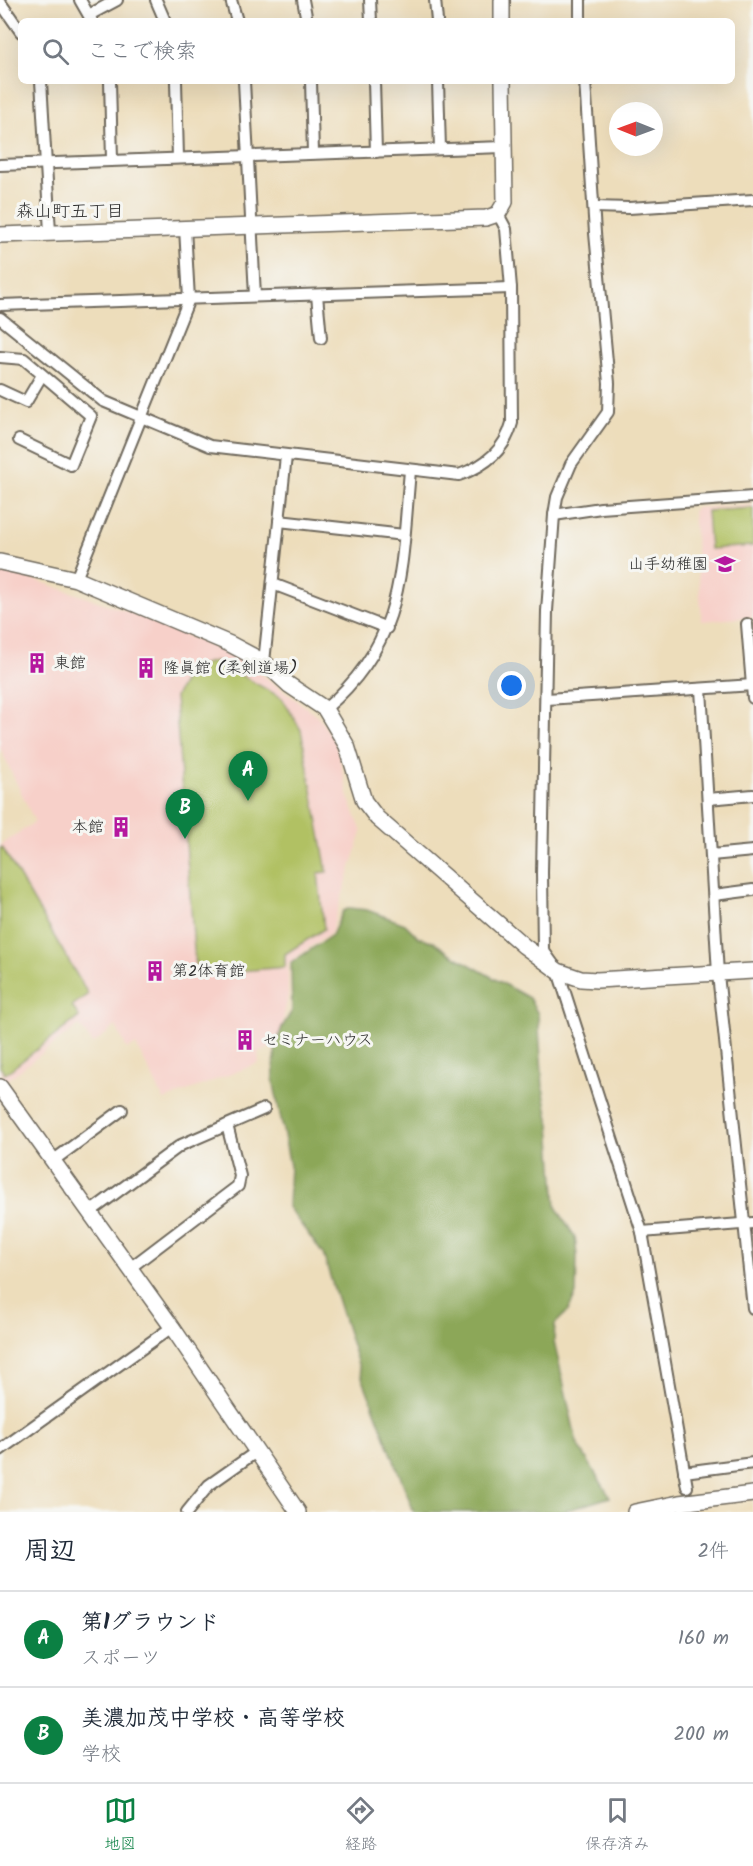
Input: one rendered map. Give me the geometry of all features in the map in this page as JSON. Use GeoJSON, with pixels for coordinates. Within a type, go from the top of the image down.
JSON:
{"type":"FeatureCollection","features":[{"type":"Feature","properties":{"kind":"street"},"geometry":{"type":"LineString","coordinates":[[80,0],[90,18],[117,0]]}},
{"type":"Feature","properties":{"kind":"street"},"geometry":{"type":"LineString","coordinates":[[156,0],[164,18]]}},
{"type":"Feature","properties":{"kind":"street"},"geometry":{"type":"LineString","coordinates":[[231,0],[236,18]]}},
{"type":"Feature","properties":{"kind":"street"},"geometry":{"type":"LineString","coordinates":[[303,0],[306,18]]}},
{"type":"Feature","properties":{"kind":"street"},"geometry":{"type":"LineString","coordinates":[[370,0],[371,18]]}},
{"type":"Feature","properties":{"kind":"street"},"geometry":{"type":"LineString","coordinates":[[435,0],[436,18]]}},
{"type":"Feature","properties":{"kind":"street"},"geometry":{"type":"LineString","coordinates":[[502,0],[502,18]]}},
{"type":"Feature","properties":{"kind":"street"},"geometry":{"type":"LineString","coordinates":[[580,0],[580,18]]}},
{"type":"Feature","properties":{"kind":"street"},"geometry":{"type":"LineString","coordinates":[[0,2],[18,28]]}},
{"type":"Feature","properties":{"kind":"street"},"geometry":{"type":"LineString","coordinates":[[41,84],[50,232]]}},
{"type":"Feature","properties":{"kind":"street"},"geometry":{"type":"LineString","coordinates":[[110,84],[112,160]]}},
{"type":"Feature","properties":{"kind":"street"},"geometry":{"type":"LineString","coordinates":[[176,84],[178,158]]}},
{"type":"Feature","properties":{"kind":"street"},"geometry":{"type":"LineString","coordinates":[[244,84],[255,296]]}},
{"type":"Feature","properties":{"kind":"street"},"geometry":{"type":"LineString","coordinates":[[310,84],[313,153]]}},
{"type":"Feature","properties":{"kind":"street"},"geometry":{"type":"LineString","coordinates":[[374,84],[376,152]]}},
{"type":"Feature","properties":{"kind":"street"},"geometry":{"type":"LineString","coordinates":[[438,84],[440,149]]}},
{"type":"Feature","properties":{"kind":"street"},"geometry":{"type":"LineString","coordinates":[[0,234],[486,218],[498,214],[504,202],[502,84]]}},
{"type":"Feature","properties":{"kind":"street"},"geometry":{"type":"LineString","coordinates":[[585,84],[609,383],[608,412],[571,464],[557,497],[554,515],[548,610],[542,873],[543,950],[558,971],[642,1232],[687,1487]]}},
{"type":"Feature","properties":{"kind":"street"},"geometry":{"type":"LineString","coordinates":[[0,165],[503,147]]}},
{"type":"Feature","properties":{"kind":"street"},"geometry":{"type":"LineString","coordinates":[[594,207],[629,208],[753,200]]}},
{"type":"Feature","properties":{"kind":"street"},"geometry":{"type":"LineString","coordinates":[[0,318],[103,401],[210,446],[459,475],[471,471],[491,458],[507,441],[512,423],[511,288],[506,230],[498,214]]}},
{"type":"Feature","properties":{"kind":"street"},"geometry":{"type":"LineString","coordinates":[[76,579],[189,299],[185,228]]}},
{"type":"Feature","properties":{"kind":"street"},"geometry":{"type":"LineString","coordinates":[[0,304],[511,288]]}},
{"type":"Feature","properties":{"kind":"street"},"geometry":{"type":"LineString","coordinates":[[317,295],[321,338]]}},
{"type":"Feature","properties":{"kind":"street"},"geometry":{"type":"LineString","coordinates":[[0,357],[24,359],[91,416],[71,465],[20,440]]}},
{"type":"Feature","properties":{"kind":"street"},"geometry":{"type":"LineString","coordinates":[[0,390],[26,402],[42,375]]}},
{"type":"Feature","properties":{"kind":"street"},"geometry":{"type":"LineString","coordinates":[[264,662],[286,456]]}},
{"type":"Feature","properties":{"kind":"street"},"geometry":{"type":"LineString","coordinates":[[325,709],[367,666],[387,627],[401,577],[410,471]]}},
{"type":"Feature","properties":{"kind":"street"},"geometry":{"type":"LineString","coordinates":[[554,515],[601,508],[753,497]]}},
{"type":"Feature","properties":{"kind":"street"},"geometry":{"type":"LineString","coordinates":[[279,521],[404,535]]}},
{"type":"Feature","properties":{"kind":"street"},"geometry":{"type":"LineString","coordinates":[[0,562],[76,579],[230,644],[264,662],[289,685],[325,709],[347,747],[364,801],[377,818],[524,946],[558,971],[581,979],[597,980],[753,971]]}},
{"type":"Feature","properties":{"kind":"street"},"geometry":{"type":"LineString","coordinates":[[273,584],[387,627]]}},
{"type":"Feature","properties":{"kind":"street"},"geometry":{"type":"LineString","coordinates":[[747,624],[753,698]]}},
{"type":"Feature","properties":{"kind":"street"},"geometry":{"type":"LineString","coordinates":[[547,699],[752,685]]}},
{"type":"Feature","properties":{"kind":"street"},"geometry":{"type":"LineString","coordinates":[[701,689],[718,974],[749,1224],[753,1308]]}},
{"type":"Feature","properties":{"kind":"street"},"geometry":{"type":"LineString","coordinates":[[708,799],[753,795]]}},
{"type":"Feature","properties":{"kind":"street"},"geometry":{"type":"LineString","coordinates":[[711,855],[753,852]]}},
{"type":"Feature","properties":{"kind":"street"},"geometry":{"type":"LineString","coordinates":[[714,895],[753,890]]}},
{"type":"Feature","properties":{"kind":"street"},"geometry":{"type":"LineString","coordinates":[[0,1087],[172,1327],[298,1512]]}},
{"type":"Feature","properties":{"kind":"street"},"geometry":{"type":"LineString","coordinates":[[90,1212],[181,1145],[264,1109]]}},
{"type":"Feature","properties":{"kind":"street"},"geometry":{"type":"LineString","coordinates":[[54,1160],[122,1110]]}},
{"type":"Feature","properties":{"kind":"street"},"geometry":{"type":"LineString","coordinates":[[130,1268],[238,1186],[240,1176],[227,1125]]}},
{"type":"Feature","properties":{"kind":"street"},"geometry":{"type":"LineString","coordinates":[[642,1232],[749,1224]]}},
{"type":"Feature","properties":{"kind":"street"},"geometry":{"type":"LineString","coordinates":[[0,1450],[172,1327]]}},
{"type":"Feature","properties":{"kind":"street"},"geometry":{"type":"LineString","coordinates":[[187,1512],[209,1485],[256,1452]]}},
{"type":"Feature","properties":{"kind":"street"},"geometry":{"type":"LineString","coordinates":[[684,1472],[753,1463]]}},
{"type":"Feature","properties":{"kind":"street"},"geometry":{"type":"LineString","coordinates":[[635,1512],[679,1503],[753,1494]]}},
{"type":"Feature","properties":{"kind":"shaded area","name":"山手幼稚園"},"geometry":{"type":"Polygon","coordinates":[[[753,505],[753,617],[702,621],[693,511],[695,508],[753,505]]]}},
{"type":"Feature","properties":{"kind":"shaded area"},"geometry":{"type":"Polygon","coordinates":[[[0,568],[144,617],[239,658],[318,716],[336,743],[349,799],[362,832],[331,932],[288,963],[288,995],[279,1043],[258,1052],[259,1063],[164,1100],[136,1045],[127,1049],[116,1026],[93,1044],[79,1025],[6,1081],[0,1072],[0,845],[35,822],[0,748],[0,568]]]}},
{"type":"Feature","properties":{"kind":"green space"},"geometry":{"type":"Polygon","coordinates":[[[753,508],[753,546],[710,549],[707,511],[753,508]]]}},
{"type":"Feature","properties":{"kind":"green space"},"geometry":{"type":"Polygon","coordinates":[[[216,661],[282,698],[301,730],[327,872],[318,873],[324,929],[285,954],[285,967],[196,975],[175,697],[190,673],[200,665],[216,661]]]}},
{"type":"Feature","properties":{"kind":"green space"},"geometry":{"type":"Polygon","coordinates":[[[2,847],[88,994],[72,1006],[79,1017],[5,1074],[0,1067],[0,849],[2,847]]]}},
{"type":"Feature","properties":{"kind":"green space"},"geometry":{"type":"Polygon","coordinates":[[[350,908],[367,910],[405,924],[418,937],[434,942],[449,953],[529,998],[538,1014],[543,1088],[550,1124],[556,1207],[575,1237],[577,1256],[576,1294],[568,1311],[555,1324],[554,1341],[577,1443],[610,1497],[562,1512],[414,1512],[362,1377],[323,1254],[288,1207],[290,1166],[273,1079],[276,1044],[282,1027],[292,1011],[291,963],[332,935],[343,911],[350,908]]]}},
{"type":"Feature","properties":{"kind":"tunnel"},"geometry":{"type":"LineString","coordinates":[[687,1487],[691,1512]]}},
{"type":"Feature","properties":{"kind":"place","name":"山手幼稚園"},"geometry":{"type":"Point","coordinates":[725,564]}},
{"type":"Feature","properties":{"kind":"place","name":"東館"},"geometry":{"type":"Point","coordinates":[37,663]}},
{"type":"Feature","properties":{"kind":"place","name":"隆眞館 (柔剣道場)"},"geometry":{"type":"Point","coordinates":[146,668]}},
{"type":"Feature","properties":{"kind":"place","name":"第1グラウンド"},"geometry":{"type":"Point","coordinates":[248,801]}},
{"type":"Feature","properties":{"kind":"place","name":"本館"},"geometry":{"type":"Point","coordinates":[121,827]}},
{"type":"Feature","properties":{"kind":"place","name":"美濃加茂中学校・高等学校"},"geometry":{"type":"Point","coordinates":[185,839]}},
{"type":"Feature","properties":{"kind":"place","name":"第2体育館"},"geometry":{"type":"Point","coordinates":[155,971]}},
{"type":"Feature","properties":{"kind":"place","name":"セミナーハウス"},"geometry":{"type":"Point","coordinates":[245,1040]}},
{"type":"Feature","properties":{"kind":"district","name":"森山町五丁目"},"geometry":{"type":"Point","coordinates":[70,212]}}]}
